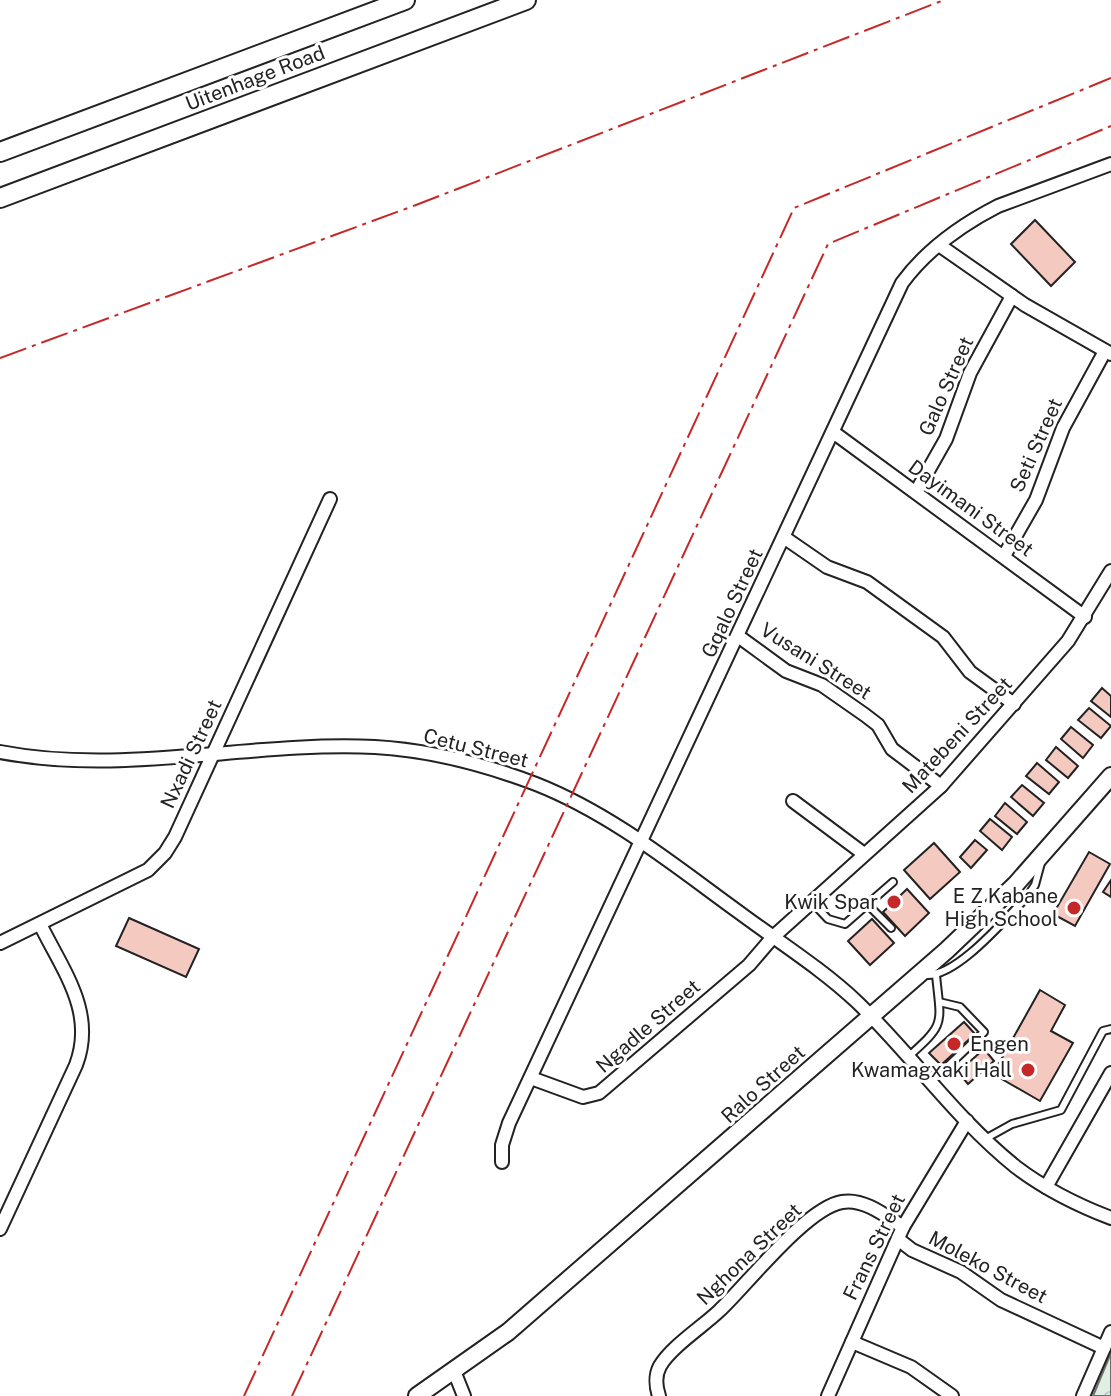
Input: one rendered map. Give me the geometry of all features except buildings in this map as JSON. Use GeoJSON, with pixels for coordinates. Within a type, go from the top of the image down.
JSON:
{"type":"FeatureCollection","features":[{"type":"Feature","properties":{"kind":"main road","name":"Uitenhage Road"},"geometry":{"type":"LineString","coordinates":[[0,152],[405,0]]}},
{"type":"Feature","properties":{"kind":"main road","name":"Uitenhage Road"},"geometry":{"type":"LineString","coordinates":[[0,198],[526,0]]}},
{"type":"Feature","properties":{"kind":"street","name":"Gqalo Street"},"geometry":{"type":"LineString","coordinates":[[502,1162],[506,1132],[902,283],[919,262],[959,228],[998,206],[1111,164]]}},
{"type":"Feature","properties":{"kind":"street"},"geometry":{"type":"LineString","coordinates":[[939,245],[1012,296],[1108,352]]}},
{"type":"Feature","properties":{"kind":"street","name":"Galo Street"},"geometry":{"type":"LineString","coordinates":[[916,492],[946,439],[970,373],[1012,296]]}},
{"type":"Feature","properties":{"kind":"street","name":"Seti Street"},"geometry":{"type":"LineString","coordinates":[[1004,556],[1036,500],[1063,428],[1108,352]]}},
{"type":"Feature","properties":{"kind":"street","name":"Dayimani Street"},"geometry":{"type":"LineString","coordinates":[[833,432],[1085,617]]}},
{"type":"Feature","properties":{"kind":"street","name":"Nxadi Street"},"geometry":{"type":"LineString","coordinates":[[0,943],[148,870],[170,846],[330,499]]}},
{"type":"Feature","properties":{"kind":"street"},"geometry":{"type":"LineString","coordinates":[[785,538],[827,567],[867,582],[943,637],[970,672],[1014,704]]}},
{"type":"Feature","properties":{"kind":"street","name":"Matebeni Street"},"geometry":{"type":"LineString","coordinates":[[773,937],[941,786],[1068,641],[1111,571]]}},
{"type":"Feature","properties":{"kind":"street","name":"Vusani Street"},"geometry":{"type":"LineString","coordinates":[[738,636],[786,671],[816,681],[865,715],[878,725],[892,749],[941,786]]}},
{"type":"Feature","properties":{"kind":"street","name":"Cetu Street"},"geometry":{"type":"LineString","coordinates":[[0,752],[51,760],[95,762],[376,747],[429,755],[536,784],[587,809],[642,842],[773,937],[845,992],[967,1121],[1016,1167],[1046,1187],[1111,1218]]}},
{"type":"Feature","properties":{"kind":"street","name":"Ralo Street"},"geometry":{"type":"LineString","coordinates":[[417,1396],[508,1332],[870,1016],[928,974],[1043,855],[1111,776]]}},
{"type":"Feature","properties":{"kind":"street"},"geometry":{"type":"LineString","coordinates":[[793,801],[864,854]]}},
{"type":"Feature","properties":{"kind":"street"},"geometry":{"type":"LineString","coordinates":[[0,1229],[76,1065],[84,1038],[80,1007],[40,924]]}},
{"type":"Feature","properties":{"kind":"street","name":"Ngadle Street"},"geometry":{"type":"LineString","coordinates":[[531,1078],[576,1095],[588,1097],[599,1093],[749,965],[773,937]]}},
{"type":"Feature","properties":{"kind":"street"},"geometry":{"type":"LineString","coordinates":[[1046,1187],[1109,1081]]}},
{"type":"Feature","properties":{"kind":"street","name":"Frans Street"},"geometry":{"type":"LineString","coordinates":[[828,1396],[901,1233],[967,1121]]}},
{"type":"Feature","properties":{"kind":"street","name":"Nghona Street"},"geometry":{"type":"LineString","coordinates":[[659,1396],[657,1375],[666,1358],[726,1304],[768,1258],[822,1211],[837,1203],[858,1202],[901,1233]]}},
{"type":"Feature","properties":{"kind":"street","name":"Moleko Street"},"geometry":{"type":"LineString","coordinates":[[901,1233],[912,1250],[961,1272],[1001,1300],[1104,1348]]}},
{"type":"Feature","properties":{"kind":"street"},"geometry":{"type":"LineString","coordinates":[[1083,1396],[1111,1332]]}},
{"type":"Feature","properties":{"kind":"street"},"geometry":{"type":"LineString","coordinates":[[852,1342],[911,1367],[952,1396]]}},
{"type":"Feature","properties":{"kind":"street"},"geometry":{"type":"LineString","coordinates":[[454,1371],[464,1396]]}},
{"type":"Feature","properties":{"kind":"lane"},"geometry":{"type":"LineString","coordinates":[[811,901],[828,919],[845,924],[893,882]]}},
{"type":"Feature","properties":{"kind":"lane"},"geometry":{"type":"LineString","coordinates":[[868,905],[891,928]]}},
{"type":"Feature","properties":{"kind":"lane"},"geometry":{"type":"LineString","coordinates":[[908,1057],[938,1026],[939,1002],[928,974]]}},
{"type":"Feature","properties":{"kind":"lane"},"geometry":{"type":"LineString","coordinates":[[931,1082],[984,1032],[960,1007],[939,1002]]}},
{"type":"Feature","properties":{"kind":"lane"},"geometry":{"type":"LineString","coordinates":[[985,1139],[1012,1124],[1061,1110],[1103,1031],[1111,1029]]}},
{"type":"Feature","properties":{"kind":"green space"},"geometry":{"type":"Polygon","coordinates":[[[1111,1353],[1111,1396],[1093,1396],[1111,1353]]]}},
{"type":"Feature","properties":{"kind":"power"},"geometry":{"type":"LineString","coordinates":[[0,358],[416,205],[944,0]]}},
{"type":"Feature","properties":{"kind":"power"},"geometry":{"type":"LineString","coordinates":[[244,1396],[794,208],[1111,78]]}},
{"type":"Feature","properties":{"kind":"power"},"geometry":{"type":"LineString","coordinates":[[292,1396],[828,244],[1111,126]]}},
{"type":"Feature","properties":{"kind":"place","name":"Kwik Spar"},"geometry":{"type":"Point","coordinates":[894,902]}},
{"type":"Feature","properties":{"kind":"place","name":"E Z Kabane High School"},"geometry":{"type":"Point","coordinates":[1074,908]}},
{"type":"Feature","properties":{"kind":"place","name":"Engen"},"geometry":{"type":"Point","coordinates":[954,1044]}},
{"type":"Feature","properties":{"kind":"place","name":"Kwamagxaki Hall"},"geometry":{"type":"Point","coordinates":[1028,1070]}}]}
